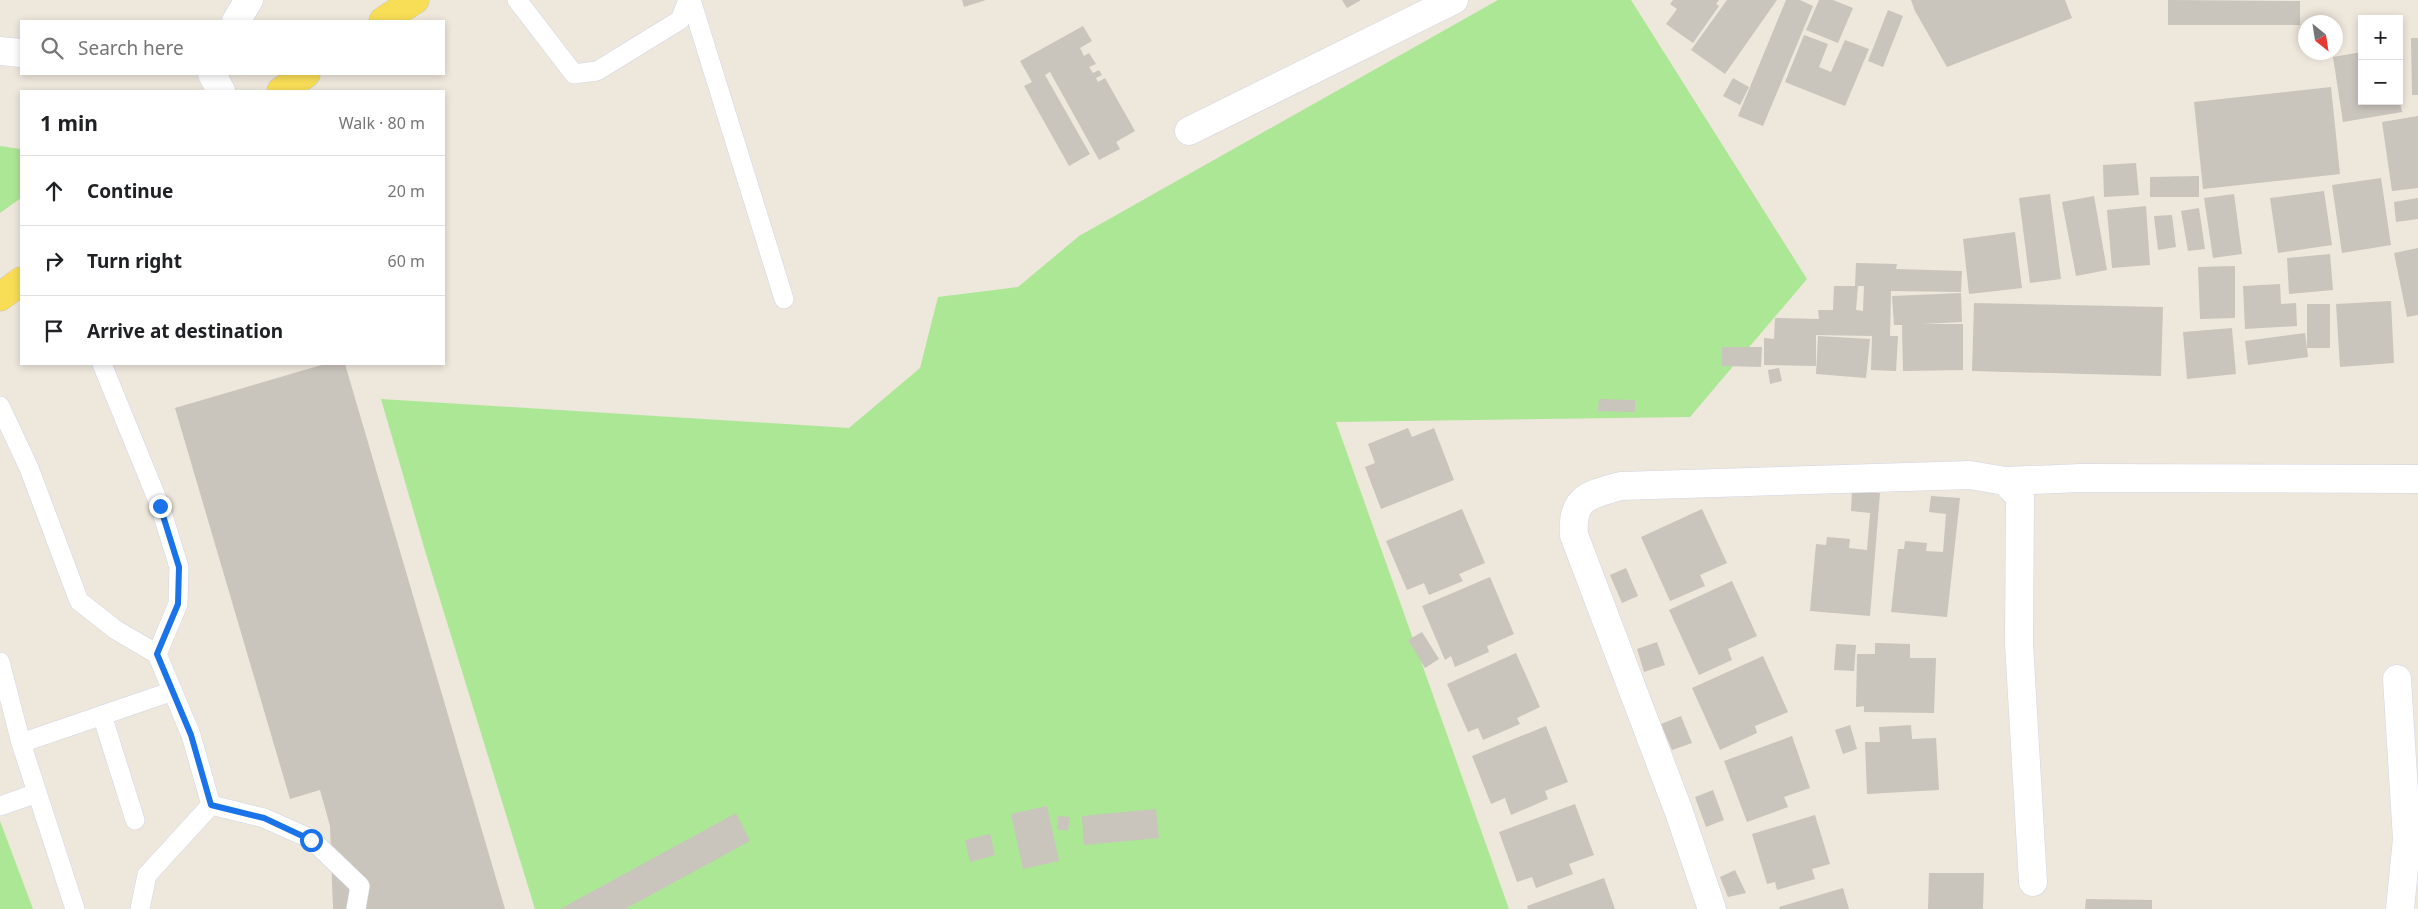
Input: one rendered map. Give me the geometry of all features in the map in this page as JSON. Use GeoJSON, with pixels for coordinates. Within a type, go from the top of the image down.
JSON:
{"type":"FeatureCollection","features":[{"type":"Feature","properties":{"kind":"main road"},"geometry":{"type":"LineString","coordinates":[[385,20],[415,0]]}},
{"type":"Feature","properties":{"kind":"main road"},"geometry":{"type":"LineString","coordinates":[[282,90],[305,75]]}},
{"type":"Feature","properties":{"kind":"main road"},"geometry":{"type":"LineString","coordinates":[[0,297],[20,282]]}},
{"type":"Feature","properties":{"kind":"street"},"geometry":{"type":"LineString","coordinates":[[237,20],[249,0]]}},
{"type":"Feature","properties":{"kind":"street"},"geometry":{"type":"LineString","coordinates":[[1189,131],[1454,0]]}},
{"type":"Feature","properties":{"kind":"street"},"geometry":{"type":"LineString","coordinates":[[0,51],[20,53]]}},
{"type":"Feature","properties":{"kind":"street"},"geometry":{"type":"LineString","coordinates":[[213,75],[220,90]]}},
{"type":"Feature","properties":{"kind":"street"},"geometry":{"type":"LineString","coordinates":[[1712,909],[1679,812],[1574,535],[1572,516],[1578,505],[1593,494],[1621,486],[1970,475],[2005,481],[2080,478],[2418,479]]}},
{"type":"Feature","properties":{"kind":"street"},"geometry":{"type":"LineString","coordinates":[[2005,481],[2020,497],[2019,644],[2033,882]]}},
{"type":"Feature","properties":{"kind":"street"},"geometry":{"type":"LineString","coordinates":[[2397,678],[2412,839],[2400,909]]}},
{"type":"Feature","properties":{"kind":"lane"},"geometry":{"type":"LineString","coordinates":[[517,0],[574,74],[597,71],[680,20],[689,0]]}},
{"type":"Feature","properties":{"kind":"lane"},"geometry":{"type":"LineString","coordinates":[[689,0],[784,299]]}},
{"type":"Feature","properties":{"kind":"lane"},"geometry":{"type":"LineString","coordinates":[[102,365],[160,506],[179,567],[178,604],[157,654]]}},
{"type":"Feature","properties":{"kind":"lane"},"geometry":{"type":"LineString","coordinates":[[0,406],[30,468],[79,601],[116,630],[157,654],[191,735],[211,805]]}},
{"type":"Feature","properties":{"kind":"lane"},"geometry":{"type":"LineString","coordinates":[[0,662],[21,743],[75,909]]}},
{"type":"Feature","properties":{"kind":"lane"},"geometry":{"type":"LineString","coordinates":[[21,743],[173,691]]}},
{"type":"Feature","properties":{"kind":"lane"},"geometry":{"type":"LineString","coordinates":[[102,715],[135,820]]}},
{"type":"Feature","properties":{"kind":"lane"},"geometry":{"type":"LineString","coordinates":[[0,806],[37,793]]}},
{"type":"Feature","properties":{"kind":"lane"},"geometry":{"type":"LineString","coordinates":[[140,909],[146,875],[211,805]]}},
{"type":"Feature","properties":{"kind":"lane"},"geometry":{"type":"LineString","coordinates":[[211,805],[264,818],[311,840],[360,886],[356,909]]}},
{"type":"Feature","properties":{"kind":"green space"},"geometry":{"type":"Polygon","coordinates":[[[1498,0],[1631,0],[1807,279],[1690,417],[1336,422],[1509,909],[535,909],[426,554],[381,399],[849,428],[920,368],[938,297],[1018,287],[1079,236],[1498,0]]]}},
{"type":"Feature","properties":{"kind":"green space"},"geometry":{"type":"Polygon","coordinates":[[[0,146],[20,149],[20,199],[0,213],[0,146]]]}},
{"type":"Feature","properties":{"kind":"green space"},"geometry":{"type":"Polygon","coordinates":[[[0,821],[33,909],[0,909],[0,821]]]}},
{"type":"Feature","properties":{"kind":"building"},"geometry":{"type":"Polygon","coordinates":[[[962,0],[986,0],[964,7],[962,0]]]}},
{"type":"Feature","properties":{"kind":"building"},"geometry":{"type":"Polygon","coordinates":[[[1342,0],[1361,0],[1347,8],[1342,0]]]}},
{"type":"Feature","properties":{"kind":"building"},"geometry":{"type":"Polygon","coordinates":[[[1673,0],[1719,0],[1716,4],[1719,6],[1693,43],[1666,24],[1677,9],[1670,4],[1673,0]]]}},
{"type":"Feature","properties":{"kind":"building"},"geometry":{"type":"Polygon","coordinates":[[[1727,0],[1777,0],[1725,74],[1691,50],[1727,0]]]}},
{"type":"Feature","properties":{"kind":"building"},"geometry":{"type":"Polygon","coordinates":[[[1786,0],[1800,0],[1813,6],[1763,126],[1738,116],[1786,0]]]}},
{"type":"Feature","properties":{"kind":"building"},"geometry":{"type":"Polygon","coordinates":[[[1819,0],[1833,0],[1853,8],[1838,43],[1806,30],[1819,0]]]}},
{"type":"Feature","properties":{"kind":"building"},"geometry":{"type":"Polygon","coordinates":[[[1911,0],[2065,0],[2072,18],[1947,67],[1915,11],[1911,0]]]}},
{"type":"Feature","properties":{"kind":"building"},"geometry":{"type":"Polygon","coordinates":[[[2168,0],[2300,1],[2298,25],[2168,25],[2168,0]]]}},
{"type":"Feature","properties":{"kind":"building"},"geometry":{"type":"Polygon","coordinates":[[[1888,10],[1903,16],[1883,67],[1868,61],[1888,10]]]}},
{"type":"Feature","properties":{"kind":"building"},"geometry":{"type":"Polygon","coordinates":[[[1083,26],[1092,41],[1080,48],[1084,56],[1089,53],[1096,64],[1089,67],[1093,73],[1099,70],[1102,75],[1096,78],[1098,82],[1105,78],[1135,131],[1116,142],[1120,149],[1099,160],[1050,72],[1045,75],[1090,154],[1069,166],[1024,86],[1032,82],[1020,61],[1083,26]]]}},
{"type":"Feature","properties":{"kind":"building"},"geometry":{"type":"Polygon","coordinates":[[[1804,35],[1828,44],[1819,67],[1831,72],[1845,40],[1869,49],[1845,106],[1785,82],[1804,35]]]}},
{"type":"Feature","properties":{"kind":"building"},"geometry":{"type":"Polygon","coordinates":[[[2411,38],[2418,38],[2418,95],[2412,95],[2411,38]]]}},
{"type":"Feature","properties":{"kind":"building"},"geometry":{"type":"Polygon","coordinates":[[[2358,53],[2358,105],[2401,105],[2402,112],[2343,122],[2333,60],[2343,60],[2343,55],[2358,53]]]}},
{"type":"Feature","properties":{"kind":"building"},"geometry":{"type":"Polygon","coordinates":[[[1733,78],[1749,87],[1740,105],[1723,96],[1733,78]]]}},
{"type":"Feature","properties":{"kind":"building"},"geometry":{"type":"Polygon","coordinates":[[[2331,87],[2340,174],[2203,189],[2194,102],[2331,87]]]}},
{"type":"Feature","properties":{"kind":"building"},"geometry":{"type":"Polygon","coordinates":[[[2418,116],[2418,188],[2392,191],[2382,122],[2418,116]]]}},
{"type":"Feature","properties":{"kind":"building"},"geometry":{"type":"Polygon","coordinates":[[[2136,163],[2139,195],[2104,197],[2103,165],[2136,163]]]}},
{"type":"Feature","properties":{"kind":"building"},"geometry":{"type":"Polygon","coordinates":[[[2199,176],[2199,197],[2150,197],[2150,177],[2199,176]]]}},
{"type":"Feature","properties":{"kind":"building"},"geometry":{"type":"Polygon","coordinates":[[[2381,178],[2391,245],[2342,253],[2332,185],[2381,178]]]}},
{"type":"Feature","properties":{"kind":"building"},"geometry":{"type":"Polygon","coordinates":[[[2324,191],[2332,245],[2278,253],[2270,198],[2324,191]]]}},
{"type":"Feature","properties":{"kind":"building"},"geometry":{"type":"Polygon","coordinates":[[[2050,194],[2061,279],[2030,283],[2019,198],[2050,194]]]}},
{"type":"Feature","properties":{"kind":"building"},"geometry":{"type":"Polygon","coordinates":[[[2234,194],[2242,254],[2213,258],[2204,198],[2234,194]]]}},
{"type":"Feature","properties":{"kind":"building"},"geometry":{"type":"Polygon","coordinates":[[[2094,196],[2107,270],[2076,276],[2062,202],[2094,196]]]}},
{"type":"Feature","properties":{"kind":"building"},"geometry":{"type":"Polygon","coordinates":[[[2418,198],[2418,219],[2396,222],[2394,202],[2418,198]]]}},
{"type":"Feature","properties":{"kind":"building"},"geometry":{"type":"Polygon","coordinates":[[[2146,206],[2150,265],[2112,268],[2107,210],[2146,206]]]}},
{"type":"Feature","properties":{"kind":"building"},"geometry":{"type":"Polygon","coordinates":[[[2199,208],[2205,249],[2188,251],[2181,211],[2199,208]]]}},
{"type":"Feature","properties":{"kind":"building"},"geometry":{"type":"Polygon","coordinates":[[[2172,215],[2176,247],[2158,250],[2154,216],[2172,215]]]}},
{"type":"Feature","properties":{"kind":"building"},"geometry":{"type":"Polygon","coordinates":[[[2015,232],[2022,288],[1969,294],[1963,239],[2015,232]]]}},
{"type":"Feature","properties":{"kind":"building"},"geometry":{"type":"Polygon","coordinates":[[[2418,248],[2418,315],[2407,317],[2394,253],[2418,248]]]}},
{"type":"Feature","properties":{"kind":"building"},"geometry":{"type":"Polygon","coordinates":[[[2330,254],[2333,290],[2289,294],[2287,258],[2330,254]]]}},
{"type":"Feature","properties":{"kind":"building"},"geometry":{"type":"Polygon","coordinates":[[[1856,263],[1897,264],[1896,269],[1962,271],[1961,292],[1891,291],[1890,336],[1898,336],[1896,371],[1871,370],[1872,336],[1816,335],[1816,366],[1764,365],[1764,338],[1774,339],[1775,318],[1819,319],[1818,310],[1833,310],[1834,286],[1855,286],[1856,263]],[[1858,286],[1856,310],[1863,311],[1864,286],[1858,286]]]}},
{"type":"Feature","properties":{"kind":"building"},"geometry":{"type":"Polygon","coordinates":[[[2235,266],[2235,318],[2200,319],[2198,267],[2235,266]]]}},
{"type":"Feature","properties":{"kind":"building"},"geometry":{"type":"Polygon","coordinates":[[[2280,284],[2281,304],[2296,303],[2297,326],[2245,329],[2243,286],[2280,284]]]}},
{"type":"Feature","properties":{"kind":"building"},"geometry":{"type":"Polygon","coordinates":[[[1961,293],[1962,322],[1922,324],[1963,324],[1963,370],[1903,371],[1902,325],[1894,325],[1892,296],[1961,293]]]}},
{"type":"Feature","properties":{"kind":"building"},"geometry":{"type":"Polygon","coordinates":[[[2391,301],[2394,363],[2340,367],[2336,304],[2391,301]]]}},
{"type":"Feature","properties":{"kind":"building"},"geometry":{"type":"Polygon","coordinates":[[[1974,303],[2163,307],[2161,376],[1972,371],[1974,303]]]}},
{"type":"Feature","properties":{"kind":"building"},"geometry":{"type":"Polygon","coordinates":[[[2307,304],[2330,304],[2330,348],[2307,348],[2307,304]]]}},
{"type":"Feature","properties":{"kind":"building"},"geometry":{"type":"Polygon","coordinates":[[[2232,328],[2236,374],[2187,379],[2183,332],[2232,328]]]}},
{"type":"Feature","properties":{"kind":"building"},"geometry":{"type":"Polygon","coordinates":[[[2305,333],[2308,357],[2248,365],[2245,341],[2305,333]]]}},
{"type":"Feature","properties":{"kind":"building"},"geometry":{"type":"Polygon","coordinates":[[[1818,336],[1870,339],[1866,378],[1816,374],[1818,336]]]}},
{"type":"Feature","properties":{"kind":"building"},"geometry":{"type":"Polygon","coordinates":[[[1722,347],[1762,347],[1761,367],[1722,366],[1722,347]]]}},
{"type":"Feature","properties":{"kind":"building"},"geometry":{"type":"Polygon","coordinates":[[[322,365],[345,365],[505,909],[333,909],[330,826],[320,790],[290,799],[175,408],[322,365]]]}},
{"type":"Feature","properties":{"kind":"building"},"geometry":{"type":"Polygon","coordinates":[[[1779,368],[1782,381],[1770,384],[1768,370],[1779,368]]]}},
{"type":"Feature","properties":{"kind":"building"},"geometry":{"type":"Polygon","coordinates":[[[1599,399],[1635,400],[1635,412],[1598,411],[1599,399]]]}},
{"type":"Feature","properties":{"kind":"building"},"geometry":{"type":"Polygon","coordinates":[[[1408,428],[1412,437],[1434,428],[1454,480],[1381,509],[1365,467],[1375,463],[1368,444],[1408,428]]]}},
{"type":"Feature","properties":{"kind":"building"},"geometry":{"type":"Polygon","coordinates":[[[1852,491],[1880,493],[1870,616],[1810,611],[1816,544],[1826,545],[1827,537],[1850,539],[1849,548],[1867,550],[1870,513],[1851,511],[1852,491]]]}},
{"type":"Feature","properties":{"kind":"building"},"geometry":{"type":"Polygon","coordinates":[[[1931,496],[1960,498],[1947,617],[1891,612],[1898,549],[1904,549],[1905,541],[1927,543],[1926,551],[1943,552],[1946,514],[1929,512],[1931,496]]]}},
{"type":"Feature","properties":{"kind":"building"},"geometry":{"type":"Polygon","coordinates":[[[1462,509],[1485,563],[1459,574],[1463,581],[1429,595],[1424,583],[1407,590],[1386,541],[1462,509]]]}},
{"type":"Feature","properties":{"kind":"building"},"geometry":{"type":"Polygon","coordinates":[[[1702,509],[1727,563],[1700,575],[1705,586],[1670,601],[1641,537],[1702,509]]]}},
{"type":"Feature","properties":{"kind":"building"},"geometry":{"type":"Polygon","coordinates":[[[1626,568],[1638,596],[1622,603],[1610,575],[1626,568]]]}},
{"type":"Feature","properties":{"kind":"building"},"geometry":{"type":"Polygon","coordinates":[[[1490,577],[1514,634],[1487,646],[1489,652],[1455,667],[1451,656],[1445,660],[1422,606],[1490,577]]]}},
{"type":"Feature","properties":{"kind":"building"},"geometry":{"type":"Polygon","coordinates":[[[1732,581],[1757,636],[1728,649],[1732,660],[1699,675],[1669,610],[1732,581]]]}},
{"type":"Feature","properties":{"kind":"building"},"geometry":{"type":"Polygon","coordinates":[[[1422,632],[1439,659],[1425,668],[1408,640],[1422,632]]]}},
{"type":"Feature","properties":{"kind":"building"},"geometry":{"type":"Polygon","coordinates":[[[1657,642],[1665,665],[1644,672],[1637,649],[1657,642]]]}},
{"type":"Feature","properties":{"kind":"building"},"geometry":{"type":"Polygon","coordinates":[[[1875,643],[1910,644],[1910,658],[1936,658],[1934,713],[1864,712],[1864,706],[1856,707],[1857,654],[1875,654],[1875,643]]]}},
{"type":"Feature","properties":{"kind":"building"},"geometry":{"type":"Polygon","coordinates":[[[1836,644],[1856,645],[1854,671],[1834,670],[1836,644]]]}},
{"type":"Feature","properties":{"kind":"building"},"geometry":{"type":"Polygon","coordinates":[[[1516,653],[1540,707],[1517,718],[1520,724],[1483,740],[1478,728],[1468,732],[1447,684],[1516,653]]]}},
{"type":"Feature","properties":{"kind":"building"},"geometry":{"type":"Polygon","coordinates":[[[1763,656],[1788,712],[1755,726],[1757,733],[1720,750],[1692,688],[1763,656]]]}},
{"type":"Feature","properties":{"kind":"building"},"geometry":{"type":"Polygon","coordinates":[[[1681,716],[1692,743],[1672,750],[1661,724],[1681,716]]]}},
{"type":"Feature","properties":{"kind":"building"},"geometry":{"type":"Polygon","coordinates":[[[1850,725],[1857,749],[1843,754],[1835,730],[1850,725]]]}},
{"type":"Feature","properties":{"kind":"building"},"geometry":{"type":"Polygon","coordinates":[[[1911,725],[1912,739],[1936,738],[1939,790],[1867,794],[1865,742],[1880,742],[1879,727],[1911,725]]]}},
{"type":"Feature","properties":{"kind":"building"},"geometry":{"type":"Polygon","coordinates":[[[1546,726],[1568,782],[1545,791],[1548,799],[1511,815],[1505,798],[1491,804],[1472,756],[1546,726]]]}},
{"type":"Feature","properties":{"kind":"building"},"geometry":{"type":"Polygon","coordinates":[[[1792,736],[1810,788],[1784,797],[1788,807],[1747,822],[1724,761],[1792,736]]]}},
{"type":"Feature","properties":{"kind":"building"},"geometry":{"type":"Polygon","coordinates":[[[1713,790],[1724,820],[1706,827],[1695,797],[1713,790]]]}},
{"type":"Feature","properties":{"kind":"building"},"geometry":{"type":"Polygon","coordinates":[[[1575,804],[1594,855],[1569,864],[1573,874],[1536,888],[1532,877],[1517,882],[1499,832],[1575,804]]]}},
{"type":"Feature","properties":{"kind":"building"},"geometry":{"type":"Polygon","coordinates":[[[1047,806],[1059,861],[1023,869],[1011,814],[1047,806]]]}},
{"type":"Feature","properties":{"kind":"building"},"geometry":{"type":"Polygon","coordinates":[[[1156,809],[1159,838],[1084,845],[1082,816],[1156,809]]]}},
{"type":"Feature","properties":{"kind":"building"},"geometry":{"type":"Polygon","coordinates":[[[736,813],[750,841],[625,909],[560,909],[736,813]]]}},
{"type":"Feature","properties":{"kind":"building"},"geometry":{"type":"Polygon","coordinates":[[[1815,815],[1830,864],[1812,869],[1815,879],[1777,890],[1775,882],[1767,884],[1752,834],[1815,815]]]}},
{"type":"Feature","properties":{"kind":"building"},"geometry":{"type":"Polygon","coordinates":[[[1058,816],[1070,817],[1068,831],[1057,829],[1058,816]]]}},
{"type":"Feature","properties":{"kind":"building"},"geometry":{"type":"Polygon","coordinates":[[[990,834],[995,855],[970,862],[965,840],[990,834]]]}},
{"type":"Feature","properties":{"kind":"building"},"geometry":{"type":"Polygon","coordinates":[[[1735,870],[1746,893],[1728,897],[1720,877],[1735,870]]]}},
{"type":"Feature","properties":{"kind":"building"},"geometry":{"type":"Polygon","coordinates":[[[1929,873],[1984,873],[1983,909],[1928,909],[1929,873]]]}},
{"type":"Feature","properties":{"kind":"building"},"geometry":{"type":"Polygon","coordinates":[[[1604,878],[1615,909],[1528,909],[1527,906],[1604,878]]]}},
{"type":"Feature","properties":{"kind":"building"},"geometry":{"type":"Polygon","coordinates":[[[1843,888],[1849,909],[1780,909],[1779,907],[1843,888]]]}},
{"type":"Feature","properties":{"kind":"building"},"geometry":{"type":"Polygon","coordinates":[[[2086,899],[2152,900],[2152,909],[2085,909],[2086,899]]]}},
{"type":"Feature","properties":{"kind":"route"},"geometry":{"type":"LineString","coordinates":[[160,506],[179,567],[178,604],[157,654],[191,735],[211,805],[264,818],[311,840]]}}]}
